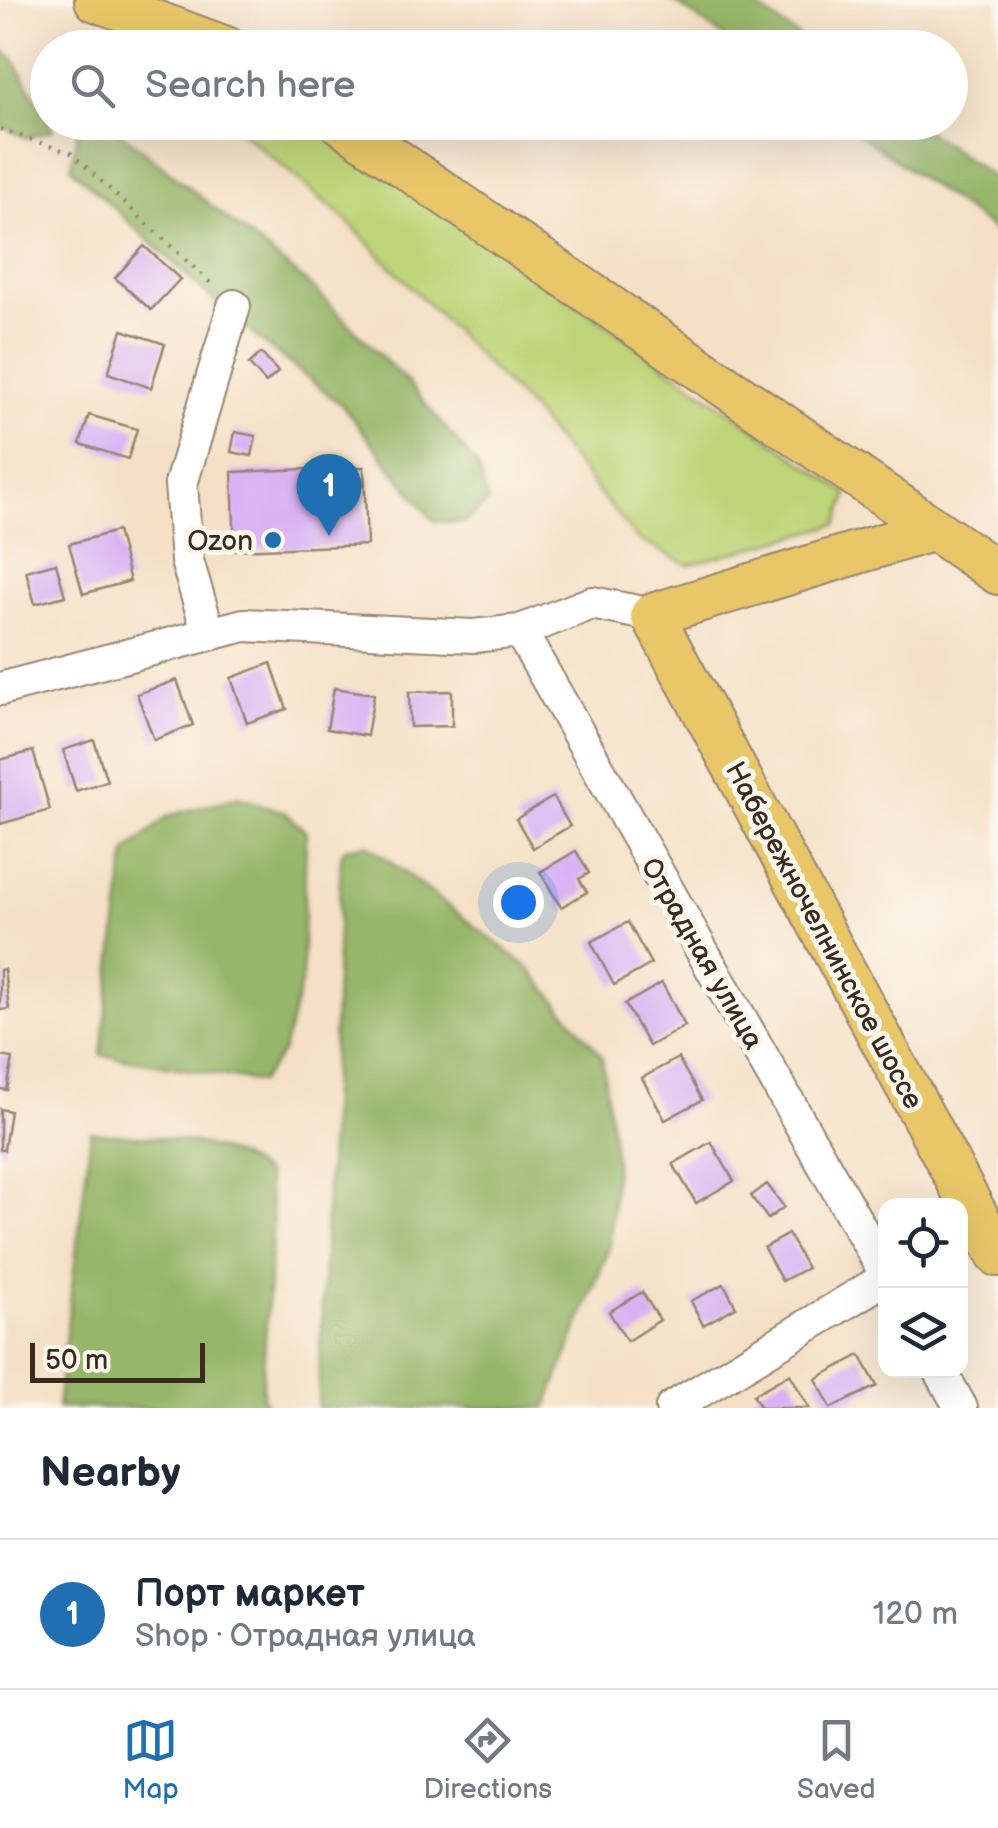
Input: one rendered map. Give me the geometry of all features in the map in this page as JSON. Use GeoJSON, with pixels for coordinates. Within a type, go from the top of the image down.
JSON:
{"type":"FeatureCollection","features":[{"type":"Feature","properties":{"kind":"main road"},"geometry":{"type":"LineString","coordinates":[[96,0],[178,30]]}},
{"type":"Feature","properties":{"kind":"main road"},"geometry":{"type":"LineString","coordinates":[[158,0],[201,30]]}},
{"type":"Feature","properties":{"kind":"main road"},"geometry":{"type":"LineString","coordinates":[[366,140],[998,574]]}},
{"type":"Feature","properties":{"kind":"main road"},"geometry":{"type":"LineString","coordinates":[[652,615],[931,530]]}},
{"type":"Feature","properties":{"kind":"main road","name":"Набережночелнинское шоссе"},"geometry":{"type":"LineString","coordinates":[[652,615],[998,1255]]}},
{"type":"Feature","properties":{"kind":"street"},"geometry":{"type":"LineString","coordinates":[[208,631],[186,561],[180,484],[234,306]]}},
{"type":"Feature","properties":{"kind":"street"},"geometry":{"type":"LineString","coordinates":[[0,689],[208,631],[244,625],[420,637],[520,631],[592,602],[652,615]]}},
{"type":"Feature","properties":{"kind":"street","name":"Отрадная улица"},"geometry":{"type":"LineString","coordinates":[[520,631],[878,1262]]}},
{"type":"Feature","properties":{"kind":"street"},"geometry":{"type":"LineString","coordinates":[[672,1408],[878,1281]]}},
{"type":"Feature","properties":{"kind":"street"},"geometry":{"type":"LineString","coordinates":[[944,1378],[961,1408]]}},
{"type":"Feature","properties":{"kind":"path"},"geometry":{"type":"LineString","coordinates":[[0,129],[30,139]]}},
{"type":"Feature","properties":{"kind":"path"},"geometry":{"type":"LineString","coordinates":[[33,140],[72,153],[234,306]]}},
{"type":"Feature","properties":{"kind":"green space"},"geometry":{"type":"Polygon","coordinates":[[[672,0],[747,0],[789,30],[714,30],[672,0]]]}},
{"type":"Feature","properties":{"kind":"green space"},"geometry":{"type":"Polygon","coordinates":[[[0,50],[13,58],[30,89],[30,137],[0,125],[0,50]]]}},
{"type":"Feature","properties":{"kind":"green space"},"geometry":{"type":"Polygon","coordinates":[[[76,140],[130,140],[312,287],[409,384],[478,467],[488,502],[464,523],[434,521],[342,405],[237,322],[71,168],[76,140]]]}},
{"type":"Feature","properties":{"kind":"green space"},"geometry":{"type":"Polygon","coordinates":[[[251,140],[343,140],[848,494],[838,524],[688,565],[637,539],[532,411],[342,216],[251,140]]]}},
{"type":"Feature","properties":{"kind":"green space"},"geometry":{"type":"Polygon","coordinates":[[[867,140],[940,140],[998,181],[998,233],[867,140]]]}},
{"type":"Feature","properties":{"kind":"green space"},"geometry":{"type":"Polygon","coordinates":[[[238,797],[285,812],[306,832],[302,980],[283,1051],[260,1082],[101,1055],[126,853],[168,816],[238,797]]]}},
{"type":"Feature","properties":{"kind":"green space"},"geometry":{"type":"Polygon","coordinates":[[[367,844],[529,968],[602,1056],[615,1162],[610,1246],[546,1408],[318,1408],[341,856],[345,848],[367,844]]]}},
{"type":"Feature","properties":{"kind":"green space"},"geometry":{"type":"Polygon","coordinates":[[[91,1132],[206,1146],[227,1152],[266,1175],[273,1222],[262,1385],[265,1408],[57,1408],[91,1132]]]}},
{"type":"Feature","properties":{"kind":"building"},"geometry":{"type":"Polygon","coordinates":[[[144,246],[180,279],[151,310],[115,278],[144,246]]]}},
{"type":"Feature","properties":{"kind":"building"},"geometry":{"type":"Polygon","coordinates":[[[122,330],[165,344],[151,388],[108,373],[122,330]]]}},
{"type":"Feature","properties":{"kind":"building"},"geometry":{"type":"Polygon","coordinates":[[[261,353],[278,372],[266,383],[249,364],[261,353]]]}},
{"type":"Feature","properties":{"kind":"building"},"geometry":{"type":"Polygon","coordinates":[[[89,415],[137,429],[128,459],[80,444],[89,415]]]}},
{"type":"Feature","properties":{"kind":"building"},"geometry":{"type":"Polygon","coordinates":[[[235,432],[256,436],[252,456],[231,452],[235,432]]]}},
{"type":"Feature","properties":{"kind":"building"},"geometry":{"type":"Polygon","coordinates":[[[364,467],[367,545],[235,550],[232,472],[364,467]]]}},
{"type":"Feature","properties":{"kind":"building"},"geometry":{"type":"Polygon","coordinates":[[[117,531],[130,581],[83,594],[69,544],[117,531]]]}},
{"type":"Feature","properties":{"kind":"building"},"geometry":{"type":"Polygon","coordinates":[[[56,563],[65,596],[35,604],[26,571],[56,563]]]}},
{"type":"Feature","properties":{"kind":"building"},"geometry":{"type":"Polygon","coordinates":[[[271,663],[287,709],[247,723],[231,678],[271,663]]]}},
{"type":"Feature","properties":{"kind":"building"},"geometry":{"type":"Polygon","coordinates":[[[177,680],[193,725],[154,740],[137,694],[177,680]]]}},
{"type":"Feature","properties":{"kind":"building"},"geometry":{"type":"Polygon","coordinates":[[[334,688],[374,694],[367,736],[327,729],[334,688]]]}},
{"type":"Feature","properties":{"kind":"building"},"geometry":{"type":"Polygon","coordinates":[[[452,691],[452,726],[410,727],[409,692],[452,691]]]}},
{"type":"Feature","properties":{"kind":"building"},"geometry":{"type":"Polygon","coordinates":[[[94,740],[107,781],[76,791],[63,750],[94,740]]]}},
{"type":"Feature","properties":{"kind":"building"},"geometry":{"type":"Polygon","coordinates":[[[33,751],[50,810],[0,824],[0,760],[33,751]]]}},
{"type":"Feature","properties":{"kind":"building"},"geometry":{"type":"Polygon","coordinates":[[[553,797],[570,826],[533,848],[516,819],[553,797]]]}},
{"type":"Feature","properties":{"kind":"building"},"geometry":{"type":"Polygon","coordinates":[[[576,851],[589,873],[579,879],[587,892],[561,907],[540,872],[576,851]]]}},
{"type":"Feature","properties":{"kind":"building"},"geometry":{"type":"Polygon","coordinates":[[[628,922],[651,964],[614,985],[591,942],[628,922]]]}},
{"type":"Feature","properties":{"kind":"building"},"geometry":{"type":"Polygon","coordinates":[[[4,969],[9,1009],[0,1010],[0,970],[4,969]]]}},
{"type":"Feature","properties":{"kind":"building"},"geometry":{"type":"Polygon","coordinates":[[[662,983],[685,1026],[649,1046],[625,1004],[662,983]]]}},
{"type":"Feature","properties":{"kind":"building"},"geometry":{"type":"Polygon","coordinates":[[[0,1056],[13,1058],[7,1090],[0,1089],[0,1056]]]}},
{"type":"Feature","properties":{"kind":"building"},"geometry":{"type":"Polygon","coordinates":[[[678,1058],[702,1100],[665,1120],[642,1078],[678,1058]]]}},
{"type":"Feature","properties":{"kind":"building"},"geometry":{"type":"Polygon","coordinates":[[[0,1109],[10,1111],[4,1150],[0,1150],[0,1109]]]}},
{"type":"Feature","properties":{"kind":"building"},"geometry":{"type":"Polygon","coordinates":[[[711,1142],[734,1181],[696,1203],[673,1164],[711,1142]]]}},
{"type":"Feature","properties":{"kind":"building"},"geometry":{"type":"Polygon","coordinates":[[[767,1184],[784,1207],[768,1219],[751,1196],[767,1184]]]}},
{"type":"Feature","properties":{"kind":"building"},"geometry":{"type":"Polygon","coordinates":[[[788,1234],[807,1268],[782,1281],[764,1248],[788,1234]]]}},
{"type":"Feature","properties":{"kind":"building"},"geometry":{"type":"Polygon","coordinates":[[[724,1284],[736,1307],[703,1325],[691,1301],[724,1284]]]}},
{"type":"Feature","properties":{"kind":"building"},"geometry":{"type":"Polygon","coordinates":[[[642,1292],[660,1320],[627,1341],[609,1312],[642,1292]]]}},
{"type":"Feature","properties":{"kind":"building"},"geometry":{"type":"Polygon","coordinates":[[[860,1355],[877,1386],[831,1408],[816,1379],[860,1355]]]}},
{"type":"Feature","properties":{"kind":"building"},"geometry":{"type":"Polygon","coordinates":[[[790,1374],[809,1408],[761,1408],[753,1395],[790,1374]]]}},
{"type":"Feature","properties":{"kind":"place","name":"Порт маркет"},"geometry":{"type":"Point","coordinates":[329,536]}},
{"type":"Feature","properties":{"kind":"place","name":"Ozon"},"geometry":{"type":"Point","coordinates":[273,540]}}]}
